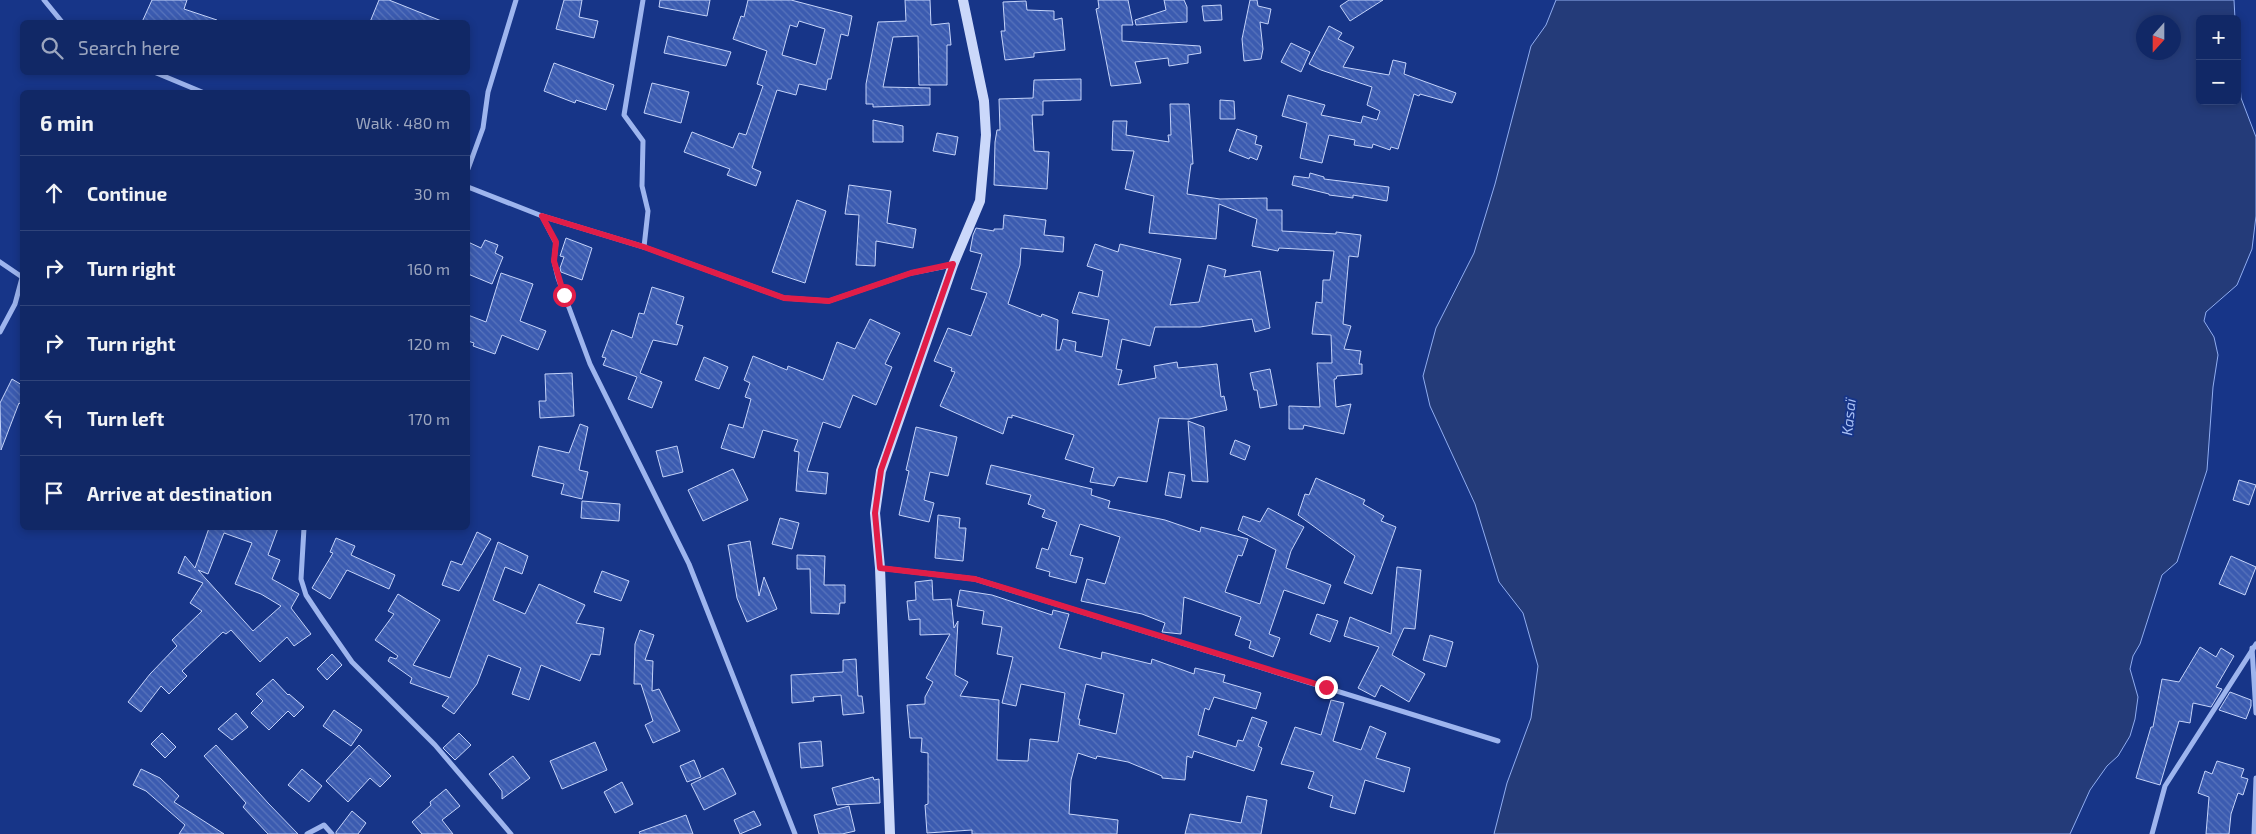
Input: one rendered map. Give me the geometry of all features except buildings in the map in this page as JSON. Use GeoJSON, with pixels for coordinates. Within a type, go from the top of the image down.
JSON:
{"type":"FeatureCollection","features":[{"type":"Feature","properties":{"kind":"main road"},"geometry":{"type":"LineString","coordinates":[[890,834],[880,568],[875,513],[881,470],[953,264],[980,201],[986,135],[984,101],[963,0]]}},
{"type":"Feature","properties":{"kind":"street"},"geometry":{"type":"LineString","coordinates":[[44,0],[60,20]]}},
{"type":"Feature","properties":{"kind":"street"},"geometry":{"type":"LineString","coordinates":[[470,164],[483,128],[488,92],[516,0]]}},
{"type":"Feature","properties":{"kind":"street"},"geometry":{"type":"LineString","coordinates":[[643,0],[624,115],[643,141],[642,186],[648,211],[644,247]]}},
{"type":"Feature","properties":{"kind":"street"},"geometry":{"type":"LineString","coordinates":[[161,75],[197,90]]}},
{"type":"Feature","properties":{"kind":"street"},"geometry":{"type":"LineString","coordinates":[[470,188],[542,216],[644,247],[784,298],[829,301],[911,273],[953,264]]}},
{"type":"Feature","properties":{"kind":"street"},"geometry":{"type":"LineString","coordinates":[[542,216],[556,242],[554,261],[558,278],[590,364],[688,564],[796,834]]}},
{"type":"Feature","properties":{"kind":"street"},"geometry":{"type":"LineString","coordinates":[[0,262],[20,277]]}},
{"type":"Feature","properties":{"kind":"street"},"geometry":{"type":"LineString","coordinates":[[0,332],[15,304],[20,285]]}},
{"type":"Feature","properties":{"kind":"street"},"geometry":{"type":"LineString","coordinates":[[304,530],[301,579],[306,595],[322,619],[352,662],[435,745],[511,834]]}},
{"type":"Feature","properties":{"kind":"street"},"geometry":{"type":"LineString","coordinates":[[880,568],[975,579],[1498,741]]}},
{"type":"Feature","properties":{"kind":"street"},"geometry":{"type":"LineString","coordinates":[[2254,645],[2256,713]]}},
{"type":"Feature","properties":{"kind":"street"},"geometry":{"type":"LineString","coordinates":[[2152,834],[2165,786],[2254,645]]}},
{"type":"Feature","properties":{"kind":"street"},"geometry":{"type":"LineString","coordinates":[[2254,834],[2256,778]]}},
{"type":"Feature","properties":{"kind":"street"},"geometry":{"type":"LineString","coordinates":[[308,834],[324,825],[332,834]]}},
{"type":"Feature","properties":{"kind":"water","name":"Kasaï"},"geometry":{"type":"Polygon","coordinates":[[[1556,0],[2234,0],[2235,15],[2196,15],[2196,105],[2241,105],[2241,98],[2256,137],[2256,216],[2252,249],[2237,285],[2206,312],[2204,321],[2214,337],[2218,355],[2213,387],[2207,470],[2177,562],[2162,575],[2140,644],[2133,656],[2130,669],[2138,697],[2130,736],[2118,756],[2107,766],[2090,790],[2070,834],[1494,834],[1507,783],[1531,718],[1538,666],[1523,613],[1499,582],[1475,504],[1430,406],[1423,376],[1436,328],[1474,253],[1495,184],[1531,46],[1546,25],[1556,0]]]}},
{"type":"Feature","properties":{"kind":"route"},"geometry":{"type":"LineString","coordinates":[[564,295],[554,261],[556,242],[542,216],[644,247],[784,298],[829,301],[911,273],[953,264],[881,470],[875,513],[880,568],[975,579],[1326,687]]}}]}
